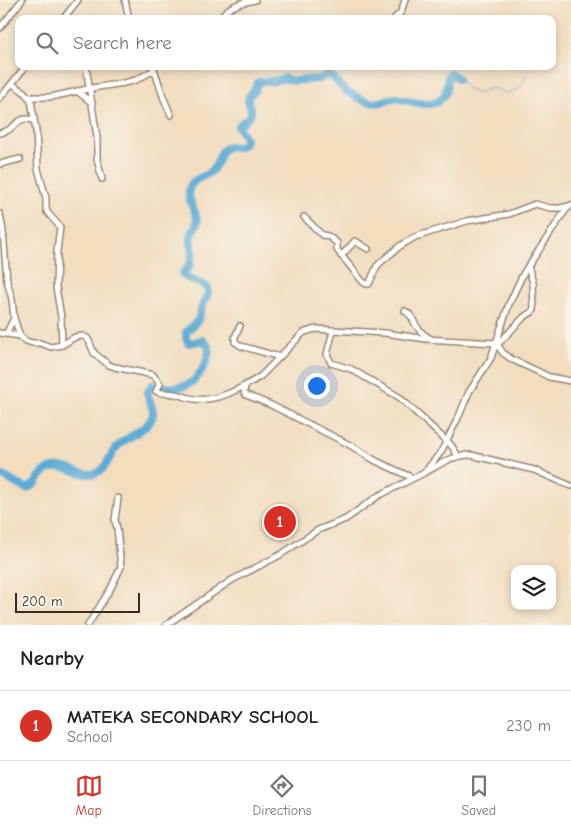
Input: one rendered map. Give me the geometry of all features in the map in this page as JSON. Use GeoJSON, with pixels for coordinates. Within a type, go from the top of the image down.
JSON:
{"type":"FeatureCollection","features":[{"type":"Feature","properties":{"kind":"street"},"geometry":{"type":"LineString","coordinates":[[0,28],[22,0]]}},
{"type":"Feature","properties":{"kind":"street"},"geometry":{"type":"LineString","coordinates":[[66,15],[78,0]]}},
{"type":"Feature","properties":{"kind":"street"},"geometry":{"type":"LineString","coordinates":[[125,0],[128,15]]}},
{"type":"Feature","properties":{"kind":"street"},"geometry":{"type":"LineString","coordinates":[[222,15],[228,9],[247,1],[255,0]]}},
{"type":"Feature","properties":{"kind":"street"},"geometry":{"type":"LineString","coordinates":[[398,15],[405,0]]}},
{"type":"Feature","properties":{"kind":"street"},"geometry":{"type":"LineString","coordinates":[[0,98],[23,70]]}},
{"type":"Feature","properties":{"kind":"street"},"geometry":{"type":"LineString","coordinates":[[87,70],[96,137],[97,159],[102,180]]}},
{"type":"Feature","properties":{"kind":"street"},"geometry":{"type":"LineString","coordinates":[[29,97],[50,97],[124,83],[136,80],[151,70]]}},
{"type":"Feature","properties":{"kind":"street"},"geometry":{"type":"LineString","coordinates":[[155,70],[171,115]]}},
{"type":"Feature","properties":{"kind":"street"},"geometry":{"type":"LineString","coordinates":[[12,84],[29,97],[32,104],[38,169],[46,198],[46,208],[47,212],[59,224],[61,229],[57,251],[56,287],[61,317],[62,345]]}},
{"type":"Feature","properties":{"kind":"street"},"geometry":{"type":"LineString","coordinates":[[78,91],[92,103]]}},
{"type":"Feature","properties":{"kind":"street"},"geometry":{"type":"LineString","coordinates":[[0,133],[9,130],[23,119],[33,120]]}},
{"type":"Feature","properties":{"kind":"street"},"geometry":{"type":"LineString","coordinates":[[0,164],[20,159]]}},
{"type":"Feature","properties":{"kind":"street"},"geometry":{"type":"LineString","coordinates":[[304,217],[322,235],[328,236],[337,243],[336,249],[341,256],[366,284],[369,284],[381,262],[400,246],[415,237],[467,222],[509,214],[532,204],[539,204],[550,208],[570,206]]}},
{"type":"Feature","properties":{"kind":"street"},"geometry":{"type":"LineString","coordinates":[[424,472],[441,452],[460,416],[469,392],[491,358],[508,304],[523,274],[570,206]]}},
{"type":"Feature","properties":{"kind":"street"},"geometry":{"type":"LineString","coordinates":[[0,214],[3,231],[4,281],[14,308],[14,318],[20,336]]}},
{"type":"Feature","properties":{"kind":"street"},"geometry":{"type":"LineString","coordinates":[[341,256],[355,241],[368,249]]}},
{"type":"Feature","properties":{"kind":"street"},"geometry":{"type":"LineString","coordinates":[[496,344],[534,310],[533,283],[528,266]]}},
{"type":"Feature","properties":{"kind":"street"},"geometry":{"type":"LineString","coordinates":[[405,311],[412,316],[421,332],[432,339]]}},
{"type":"Feature","properties":{"kind":"street"},"geometry":{"type":"LineString","coordinates":[[14,318],[3,333],[20,336],[32,343],[40,343],[51,347],[62,345],[75,337],[82,336],[87,338],[94,353],[109,365],[115,368],[153,375],[160,384],[156,391],[161,394],[172,393],[196,399],[207,399],[245,386],[261,376],[303,333],[315,330],[385,333],[496,344],[513,360],[549,377],[571,380]]}},
{"type":"Feature","properties":{"kind":"street"},"geometry":{"type":"LineString","coordinates":[[240,326],[234,342],[241,346],[280,357]]}},
{"type":"Feature","properties":{"kind":"street"},"geometry":{"type":"LineString","coordinates":[[333,331],[326,354],[331,363],[351,369],[394,393],[451,446],[458,456]]}},
{"type":"Feature","properties":{"kind":"street"},"geometry":{"type":"LineString","coordinates":[[245,386],[244,393],[246,395],[271,405],[385,466],[413,478]]}},
{"type":"Feature","properties":{"kind":"street"},"geometry":{"type":"LineString","coordinates":[[166,625],[232,580],[280,555],[318,530],[346,519],[378,496],[458,456],[471,455],[534,470],[571,486]]}},
{"type":"Feature","properties":{"kind":"street"},"geometry":{"type":"LineString","coordinates":[[88,625],[111,588],[121,567],[114,520],[118,498]]}},
{"type":"Feature","properties":{"kind":"waterway"},"geometry":{"type":"LineString","coordinates":[[0,475],[27,489],[34,485],[44,472],[50,469],[61,467],[86,474],[97,473],[104,467],[119,445],[151,420],[153,410],[147,393],[152,385],[170,388],[180,387],[192,382],[201,372],[207,359],[209,347],[203,340],[188,343],[186,338],[186,332],[198,320],[208,293],[208,288],[188,279],[183,274],[191,261],[191,236],[197,222],[189,198],[189,190],[193,182],[207,175],[214,168],[225,148],[230,146],[240,147],[245,141],[238,126],[250,116],[249,96],[254,91],[258,82],[284,78],[294,81],[319,79],[328,74],[346,91],[364,101],[378,103],[394,98],[431,104],[444,96],[449,74],[453,74],[458,79]]}},
{"type":"Feature","properties":{"kind":"waterway"},"geometry":{"type":"LineString","coordinates":[[458,79],[473,92],[481,93],[491,88],[511,93],[521,86],[527,74]]}},
{"type":"Feature","properties":{"kind":"place","name":"MATEKA SECONDARY SCHOOL"},"geometry":{"type":"Point","coordinates":[280,522]}}]}
